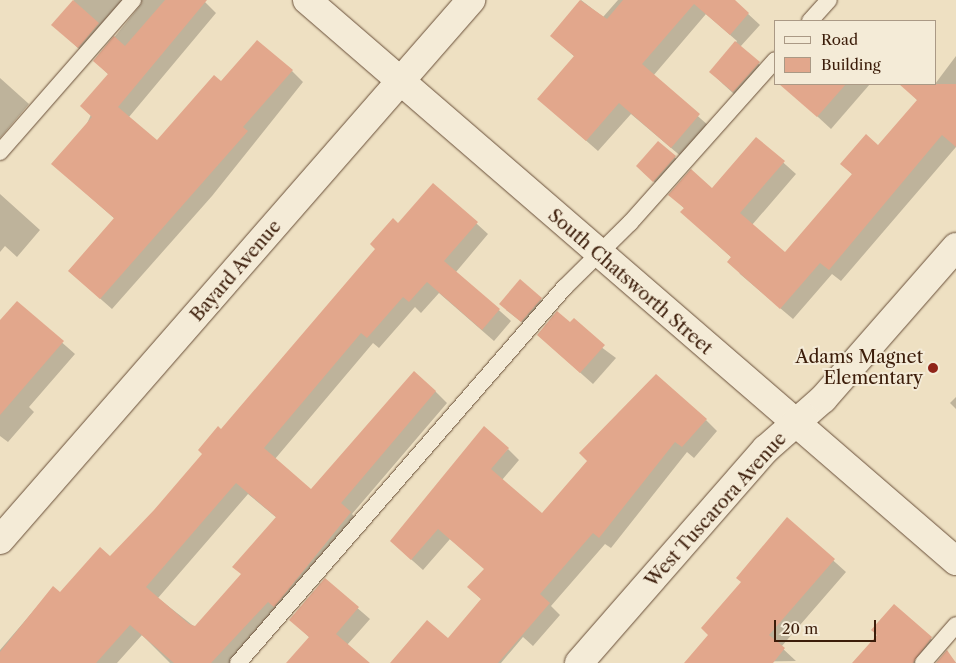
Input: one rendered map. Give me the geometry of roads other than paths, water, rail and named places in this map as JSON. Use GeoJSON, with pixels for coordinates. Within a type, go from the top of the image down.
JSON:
{"type":"FeatureCollection","features":[{"type":"Feature","properties":{"kind":"street","name":"South Chatsworth Street"},"geometry":{"type":"LineString","coordinates":[[307,0],[597,255],[956,561]]}},
{"type":"Feature","properties":{"kind":"street","name":"Bayard Avenue"},"geometry":{"type":"LineString","coordinates":[[0,540],[401,82],[470,0]]}},
{"type":"Feature","properties":{"kind":"street","name":"West Tuscarora Avenue"},"geometry":{"type":"LineString","coordinates":[[578,663],[766,449],[823,399],[956,247]]}},
{"type":"Feature","properties":{"kind":"lane"},"geometry":{"type":"LineString","coordinates":[[0,152],[133,0]]}},
{"type":"Feature","properties":{"kind":"lane"},"geometry":{"type":"LineString","coordinates":[[811,20],[828,0]]}},
{"type":"Feature","properties":{"kind":"lane"},"geometry":{"type":"LineString","coordinates":[[238,663],[597,255],[774,61]]}},
{"type":"Feature","properties":{"kind":"lane"},"geometry":{"type":"LineString","coordinates":[[923,663],[956,625]]}},
{"type":"Feature","properties":{"kind":"place","name":"Adams Magnet Elementary"},"geometry":{"type":"Point","coordinates":[933,368]}}]}
